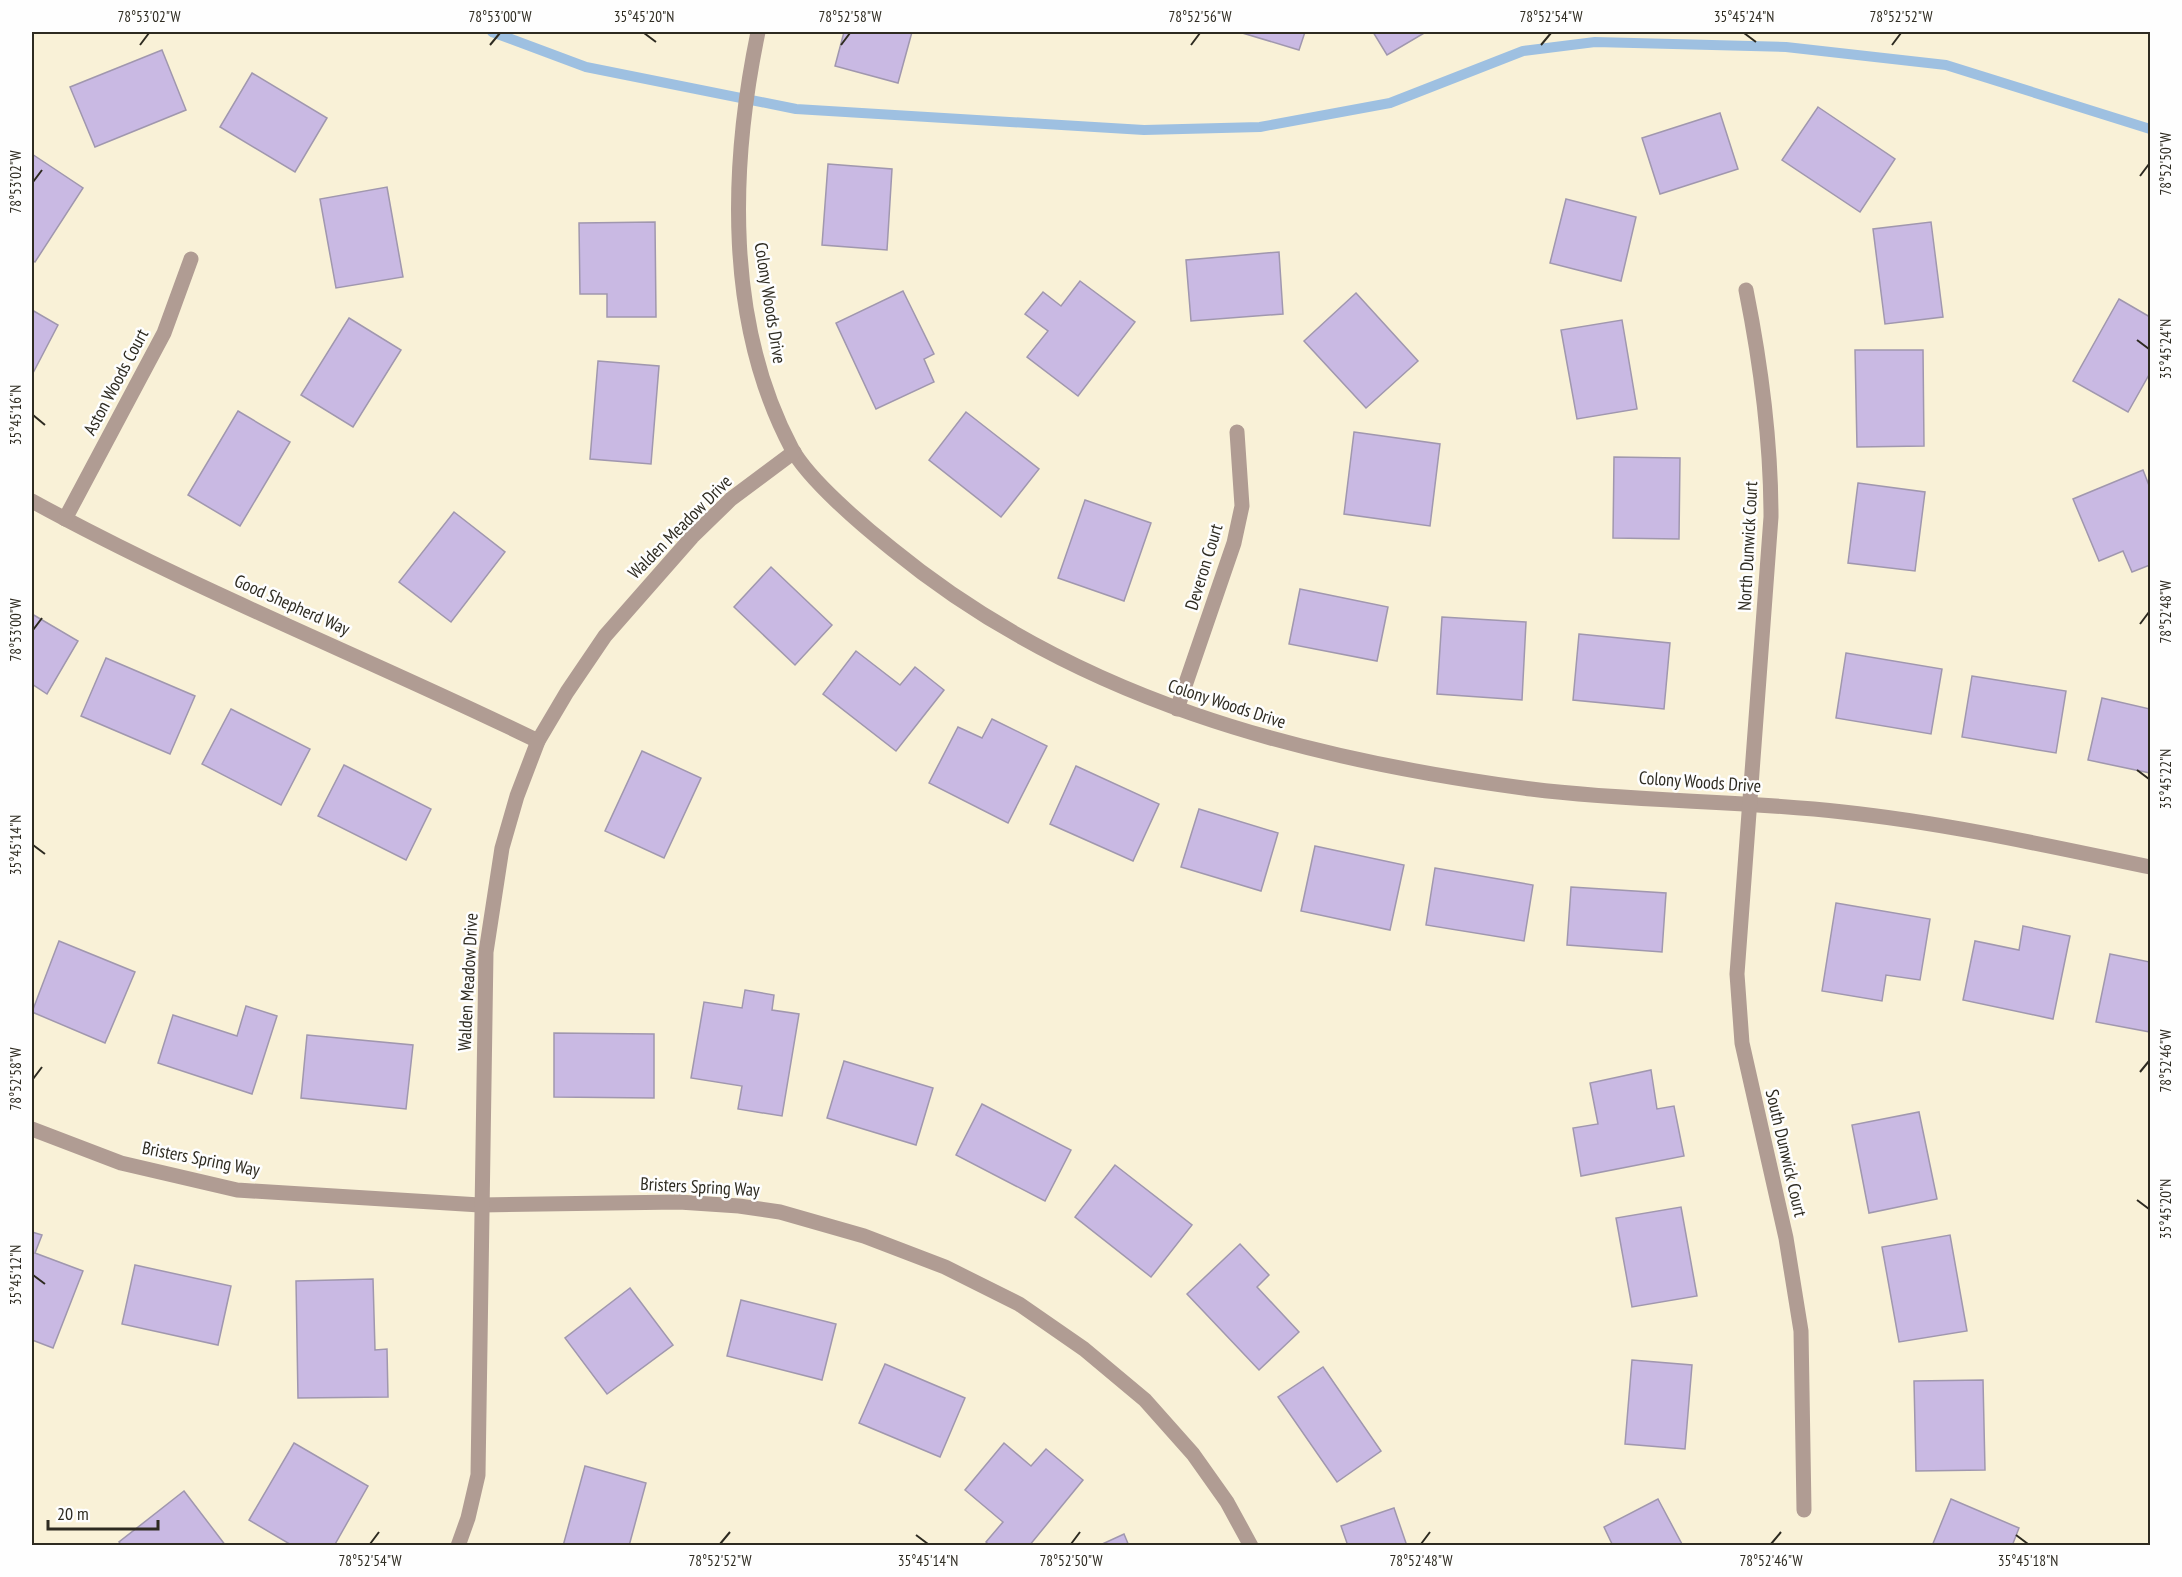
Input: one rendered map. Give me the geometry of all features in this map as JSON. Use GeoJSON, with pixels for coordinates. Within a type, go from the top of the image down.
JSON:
{"type":"FeatureCollection","features":[{"type":"Feature","properties":{"kind":"street","name":"Colony Woods Drive"},"geometry":{"type":"LineString","coordinates":[[758,32],[741,138],[740,246],[751,331],[764,383],[794,452],[837,501],[920,572],[980,615],[1081,671],[1177,709],[1279,742],[1386,767],[1534,790],[1841,812],[2010,838],[2151,867]]}},
{"type":"Feature","properties":{"kind":"street","name":"Aston Woods Court"},"geometry":{"type":"LineString","coordinates":[[65,519],[164,333],[191,259]]}},
{"type":"Feature","properties":{"kind":"street","name":"North Dunwick Court"},"geometry":{"type":"LineString","coordinates":[[1746,290],[1761,370],[1771,470],[1767,585],[1748,806]]}},
{"type":"Feature","properties":{"kind":"street","name":"Deveron Court"},"geometry":{"type":"LineString","coordinates":[[1177,709],[1234,543],[1242,506],[1237,432]]}},
{"type":"Feature","properties":{"kind":"street","name":"Walden Meadow Drive"},"geometry":{"type":"LineString","coordinates":[[458,1545],[468,1518],[478,1475],[483,1237],[480,1205],[486,952],[502,848],[523,778],[538,741],[599,645],[648,585],[731,499],[794,452]]}},
{"type":"Feature","properties":{"kind":"street","name":"Good Shepherd Way"},"geometry":{"type":"LineString","coordinates":[[32,501],[137,558],[444,695],[538,741]]}},
{"type":"Feature","properties":{"kind":"street","name":"South Dunwick Court"},"geometry":{"type":"LineString","coordinates":[[1748,806],[1737,974],[1742,1043],[1786,1238],[1801,1331],[1804,1510]]}},
{"type":"Feature","properties":{"kind":"street","name":"Bristers Spring Way"},"geometry":{"type":"LineString","coordinates":[[32,1129],[121,1162],[237,1190],[480,1205],[679,1202],[739,1206],[780,1212],[864,1236],[945,1267],[1019,1304],[1084,1349],[1145,1400],[1193,1454],[1227,1502],[1251,1545]]}},
{"type":"Feature","properties":{"kind":"building"},"geometry":{"type":"Polygon","coordinates":[[[844,32],[912,32],[898,83],[835,66],[844,32]]]}},
{"type":"Feature","properties":{"kind":"building"},"geometry":{"type":"Polygon","coordinates":[[[1239,32],[1305,32],[1299,50],[1239,32]]]}},
{"type":"Feature","properties":{"kind":"building"},"geometry":{"type":"Polygon","coordinates":[[[1373,32],[1426,32],[1387,55],[1373,32]]]}},
{"type":"Feature","properties":{"kind":"building"},"geometry":{"type":"Polygon","coordinates":[[[162,50],[186,110],[95,147],[70,87],[162,50]]]}},
{"type":"Feature","properties":{"kind":"building"},"geometry":{"type":"Polygon","coordinates":[[[252,73],[327,118],[295,172],[220,127],[252,73]]]}},
{"type":"Feature","properties":{"kind":"building"},"geometry":{"type":"Polygon","coordinates":[[[1818,107],[1895,159],[1860,212],[1782,160],[1818,107]]]}},
{"type":"Feature","properties":{"kind":"building"},"geometry":{"type":"Polygon","coordinates":[[[1720,113],[1738,169],[1660,194],[1642,138],[1720,113]]]}},
{"type":"Feature","properties":{"kind":"building"},"geometry":{"type":"Polygon","coordinates":[[[32,154],[83,188],[35,262],[32,260],[32,154]]]}},
{"type":"Feature","properties":{"kind":"building"},"geometry":{"type":"Polygon","coordinates":[[[828,164],[892,169],[887,250],[822,245],[828,164]]]}},
{"type":"Feature","properties":{"kind":"building"},"geometry":{"type":"Polygon","coordinates":[[[387,187],[403,277],[336,288],[320,199],[387,187]]]}},
{"type":"Feature","properties":{"kind":"building"},"geometry":{"type":"Polygon","coordinates":[[[1566,199],[1636,217],[1621,281],[1550,263],[1566,199]]]}},
{"type":"Feature","properties":{"kind":"building"},"geometry":{"type":"Polygon","coordinates":[[[655,222],[656,317],[607,317],[607,294],[580,294],[579,223],[655,222]]]}},
{"type":"Feature","properties":{"kind":"building"},"geometry":{"type":"Polygon","coordinates":[[[1931,222],[1943,317],[1885,324],[1873,229],[1931,222]]]}},
{"type":"Feature","properties":{"kind":"building"},"geometry":{"type":"Polygon","coordinates":[[[1279,252],[1283,314],[1191,321],[1186,260],[1279,252]]]}},
{"type":"Feature","properties":{"kind":"building"},"geometry":{"type":"Polygon","coordinates":[[[1080,281],[1135,322],[1078,396],[1027,357],[1048,331],[1025,314],[1043,292],[1061,306],[1080,281]]]}},
{"type":"Feature","properties":{"kind":"building"},"geometry":{"type":"Polygon","coordinates":[[[903,291],[934,354],[924,359],[934,382],[876,409],[836,323],[903,291]]]}},
{"type":"Feature","properties":{"kind":"building"},"geometry":{"type":"Polygon","coordinates":[[[1356,293],[1418,361],[1366,408],[1304,341],[1356,293]]]}},
{"type":"Feature","properties":{"kind":"building"},"geometry":{"type":"Polygon","coordinates":[[[2119,299],[2150,317],[2150,373],[2128,412],[2073,381],[2119,299]]]}},
{"type":"Feature","properties":{"kind":"building"},"geometry":{"type":"Polygon","coordinates":[[[32,310],[58,325],[32,375],[32,310]]]}},
{"type":"Feature","properties":{"kind":"building"},"geometry":{"type":"Polygon","coordinates":[[[349,318],[401,350],[353,427],[301,395],[349,318]]]}},
{"type":"Feature","properties":{"kind":"building"},"geometry":{"type":"Polygon","coordinates":[[[1622,320],[1637,409],[1577,419],[1561,330],[1622,320]]]}},
{"type":"Feature","properties":{"kind":"building"},"geometry":{"type":"Polygon","coordinates":[[[1855,350],[1923,350],[1924,446],[1857,447],[1855,350]]]}},
{"type":"Feature","properties":{"kind":"building"},"geometry":{"type":"Polygon","coordinates":[[[598,361],[659,366],[651,464],[590,459],[598,361]]]}},
{"type":"Feature","properties":{"kind":"building"},"geometry":{"type":"Polygon","coordinates":[[[238,411],[290,442],[240,526],[188,495],[238,411]]]}},
{"type":"Feature","properties":{"kind":"building"},"geometry":{"type":"Polygon","coordinates":[[[966,412],[1039,469],[1001,517],[929,460],[966,412]]]}},
{"type":"Feature","properties":{"kind":"building"},"geometry":{"type":"Polygon","coordinates":[[[1354,432],[1440,444],[1430,526],[1344,514],[1354,432]]]}},
{"type":"Feature","properties":{"kind":"building"},"geometry":{"type":"Polygon","coordinates":[[[1614,457],[1680,458],[1679,539],[1613,538],[1614,457]]]}},
{"type":"Feature","properties":{"kind":"building"},"geometry":{"type":"Polygon","coordinates":[[[2143,470],[2150,488],[2150,565],[2132,572],[2123,551],[2099,561],[2073,499],[2143,470]]]}},
{"type":"Feature","properties":{"kind":"building"},"geometry":{"type":"Polygon","coordinates":[[[1858,483],[1925,492],[1915,571],[1848,563],[1858,483]]]}},
{"type":"Feature","properties":{"kind":"building"},"geometry":{"type":"Polygon","coordinates":[[[1085,500],[1151,523],[1124,601],[1058,578],[1085,500]]]}},
{"type":"Feature","properties":{"kind":"building"},"geometry":{"type":"Polygon","coordinates":[[[454,512],[505,552],[451,622],[399,582],[454,512]]]}},
{"type":"Feature","properties":{"kind":"building"},"geometry":{"type":"Polygon","coordinates":[[[771,567],[832,625],[795,665],[734,607],[771,567]]]}},
{"type":"Feature","properties":{"kind":"building"},"geometry":{"type":"Polygon","coordinates":[[[1300,589],[1388,607],[1377,661],[1289,644],[1300,589]]]}},
{"type":"Feature","properties":{"kind":"building"},"geometry":{"type":"Polygon","coordinates":[[[32,614],[78,641],[47,694],[32,684],[32,614]]]}},
{"type":"Feature","properties":{"kind":"building"},"geometry":{"type":"Polygon","coordinates":[[[1442,617],[1526,622],[1522,700],[1437,694],[1442,617]]]}},
{"type":"Feature","properties":{"kind":"building"},"geometry":{"type":"Polygon","coordinates":[[[1579,634],[1670,643],[1664,709],[1573,700],[1579,634]]]}},
{"type":"Feature","properties":{"kind":"building"},"geometry":{"type":"Polygon","coordinates":[[[856,651],[900,685],[915,667],[944,690],[896,751],[823,694],[856,651]]]}},
{"type":"Feature","properties":{"kind":"building"},"geometry":{"type":"Polygon","coordinates":[[[1846,653],[1942,669],[1931,734],[1836,718],[1846,653]]]}},
{"type":"Feature","properties":{"kind":"building"},"geometry":{"type":"Polygon","coordinates":[[[106,658],[195,696],[170,754],[81,716],[106,658]]]}},
{"type":"Feature","properties":{"kind":"building"},"geometry":{"type":"Polygon","coordinates":[[[1972,676],[2066,691],[2056,753],[1962,737],[1972,676]]]}},
{"type":"Feature","properties":{"kind":"building"},"geometry":{"type":"Polygon","coordinates":[[[2102,698],[2150,709],[2150,773],[2088,760],[2102,698]]]}},
{"type":"Feature","properties":{"kind":"building"},"geometry":{"type":"Polygon","coordinates":[[[231,709],[310,749],[281,805],[202,764],[231,709]]]}},
{"type":"Feature","properties":{"kind":"building"},"geometry":{"type":"Polygon","coordinates":[[[992,719],[1047,746],[1008,823],[929,783],[958,727],[982,738],[992,719]]]}},
{"type":"Feature","properties":{"kind":"building"},"geometry":{"type":"Polygon","coordinates":[[[642,751],[701,778],[664,858],[605,831],[642,751]]]}},
{"type":"Feature","properties":{"kind":"building"},"geometry":{"type":"Polygon","coordinates":[[[344,765],[431,809],[406,860],[318,816],[344,765]]]}},
{"type":"Feature","properties":{"kind":"building"},"geometry":{"type":"Polygon","coordinates":[[[1076,766],[1159,804],[1133,861],[1050,824],[1076,766]]]}},
{"type":"Feature","properties":{"kind":"building"},"geometry":{"type":"Polygon","coordinates":[[[1199,809],[1278,833],[1261,891],[1181,867],[1199,809]]]}},
{"type":"Feature","properties":{"kind":"building"},"geometry":{"type":"Polygon","coordinates":[[[1315,846],[1404,865],[1390,930],[1301,911],[1315,846]]]}},
{"type":"Feature","properties":{"kind":"building"},"geometry":{"type":"Polygon","coordinates":[[[1435,868],[1533,885],[1524,941],[1426,925],[1435,868]]]}},
{"type":"Feature","properties":{"kind":"building"},"geometry":{"type":"Polygon","coordinates":[[[1571,887],[1666,893],[1662,952],[1567,945],[1571,887]]]}},
{"type":"Feature","properties":{"kind":"building"},"geometry":{"type":"Polygon","coordinates":[[[1836,903],[1930,919],[1920,980],[1886,975],[1882,1001],[1822,991],[1836,903]]]}},
{"type":"Feature","properties":{"kind":"building"},"geometry":{"type":"Polygon","coordinates":[[[2023,926],[2070,936],[2053,1019],[1963,1000],[1975,941],[2019,950],[2023,926]]]}},
{"type":"Feature","properties":{"kind":"building"},"geometry":{"type":"Polygon","coordinates":[[[59,941],[135,972],[105,1043],[32,1012],[59,941]]]}},
{"type":"Feature","properties":{"kind":"building"},"geometry":{"type":"Polygon","coordinates":[[[2110,954],[2150,962],[2150,1032],[2096,1022],[2110,954]]]}},
{"type":"Feature","properties":{"kind":"building"},"geometry":{"type":"Polygon","coordinates":[[[745,990],[774,995],[772,1010],[799,1014],[782,1116],[738,1109],[742,1086],[691,1078],[704,1002],[742,1008],[745,990]]]}},
{"type":"Feature","properties":{"kind":"building"},"geometry":{"type":"Polygon","coordinates":[[[246,1006],[277,1016],[252,1094],[158,1063],[173,1015],[237,1036],[246,1006]]]}},
{"type":"Feature","properties":{"kind":"building"},"geometry":{"type":"Polygon","coordinates":[[[554,1033],[654,1034],[654,1098],[554,1097],[554,1033]]]}},
{"type":"Feature","properties":{"kind":"building"},"geometry":{"type":"Polygon","coordinates":[[[307,1035],[413,1045],[406,1109],[301,1098],[307,1035]]]}},
{"type":"Feature","properties":{"kind":"building"},"geometry":{"type":"Polygon","coordinates":[[[844,1061],[933,1088],[916,1145],[827,1118],[844,1061]]]}},
{"type":"Feature","properties":{"kind":"building"},"geometry":{"type":"Polygon","coordinates":[[[1651,1070],[1657,1109],[1674,1106],[1684,1156],[1581,1176],[1573,1128],[1598,1124],[1590,1083],[1651,1070]]]}},
{"type":"Feature","properties":{"kind":"building"},"geometry":{"type":"Polygon","coordinates":[[[982,1104],[1071,1150],[1045,1201],[956,1155],[982,1104]]]}},
{"type":"Feature","properties":{"kind":"building"},"geometry":{"type":"Polygon","coordinates":[[[1919,1112],[1937,1199],[1869,1213],[1852,1125],[1919,1112]]]}},
{"type":"Feature","properties":{"kind":"building"},"geometry":{"type":"Polygon","coordinates":[[[1115,1165],[1192,1225],[1151,1277],[1075,1217],[1115,1165]]]}},
{"type":"Feature","properties":{"kind":"building"},"geometry":{"type":"Polygon","coordinates":[[[1681,1207],[1697,1296],[1632,1307],[1616,1218],[1681,1207]]]}},
{"type":"Feature","properties":{"kind":"building"},"geometry":{"type":"Polygon","coordinates":[[[32,1232],[42,1235],[35,1253],[83,1271],[53,1348],[32,1340],[32,1232]]]}},
{"type":"Feature","properties":{"kind":"building"},"geometry":{"type":"Polygon","coordinates":[[[1950,1235],[1967,1331],[1899,1342],[1882,1247],[1950,1235]]]}},
{"type":"Feature","properties":{"kind":"building"},"geometry":{"type":"Polygon","coordinates":[[[1240,1244],[1269,1275],[1257,1287],[1299,1332],[1259,1370],[1187,1294],[1240,1244]]]}},
{"type":"Feature","properties":{"kind":"building"},"geometry":{"type":"Polygon","coordinates":[[[135,1265],[231,1286],[218,1345],[122,1324],[135,1265]]]}},
{"type":"Feature","properties":{"kind":"building"},"geometry":{"type":"Polygon","coordinates":[[[373,1279],[375,1350],[387,1349],[388,1397],[298,1398],[296,1281],[373,1279]]]}},
{"type":"Feature","properties":{"kind":"building"},"geometry":{"type":"Polygon","coordinates":[[[630,1288],[673,1345],[607,1394],[565,1338],[630,1288]]]}},
{"type":"Feature","properties":{"kind":"building"},"geometry":{"type":"Polygon","coordinates":[[[741,1300],[836,1324],[822,1380],[727,1356],[741,1300]]]}},
{"type":"Feature","properties":{"kind":"building"},"geometry":{"type":"Polygon","coordinates":[[[1632,1360],[1692,1365],[1685,1449],[1625,1444],[1632,1360]]]}},
{"type":"Feature","properties":{"kind":"building"},"geometry":{"type":"Polygon","coordinates":[[[885,1364],[965,1398],[940,1457],[859,1423],[885,1364]]]}},
{"type":"Feature","properties":{"kind":"building"},"geometry":{"type":"Polygon","coordinates":[[[1323,1367],[1381,1451],[1337,1482],[1278,1397],[1323,1367]]]}},
{"type":"Feature","properties":{"kind":"building"},"geometry":{"type":"Polygon","coordinates":[[[1983,1380],[1985,1470],[1916,1471],[1914,1381],[1983,1380]]]}},
{"type":"Feature","properties":{"kind":"building"},"geometry":{"type":"Polygon","coordinates":[[[294,1443],[368,1486],[334,1546],[293,1546],[249,1520],[294,1443]]]}},
{"type":"Feature","properties":{"kind":"building"},"geometry":{"type":"Polygon","coordinates":[[[1004,1443],[1031,1466],[1046,1449],[1083,1480],[1029,1546],[990,1546],[986,1542],[1003,1522],[965,1490],[1004,1443]]]}},
{"type":"Feature","properties":{"kind":"building"},"geometry":{"type":"Polygon","coordinates":[[[585,1466],[646,1483],[629,1546],[563,1546],[585,1466]]]}},
{"type":"Feature","properties":{"kind":"building"},"geometry":{"type":"Polygon","coordinates":[[[184,1491],[226,1546],[122,1546],[119,1542],[184,1491]]]}},
{"type":"Feature","properties":{"kind":"building"},"geometry":{"type":"Polygon","coordinates":[[[1658,1499],[1683,1546],[1613,1546],[1604,1527],[1658,1499]]]}},
{"type":"Feature","properties":{"kind":"building"},"geometry":{"type":"Polygon","coordinates":[[[1951,1499],[2019,1528],[2012,1546],[1932,1546],[1951,1499]]]}},
{"type":"Feature","properties":{"kind":"building"},"geometry":{"type":"Polygon","coordinates":[[[1394,1508],[1407,1546],[1348,1546],[1341,1526],[1394,1508]]]}},
{"type":"Feature","properties":{"kind":"building"},"geometry":{"type":"Polygon","coordinates":[[[1124,1534],[1129,1546],[1098,1546],[1124,1534]]]}},
{"type":"Feature","properties":{"kind":"waterway"},"geometry":{"type":"LineString","coordinates":[[492,32],[586,67],[796,109],[1144,130],[1260,127],[1390,103],[1523,51],[1595,42],[1786,47],[1946,65],[2150,129]]}}]}
